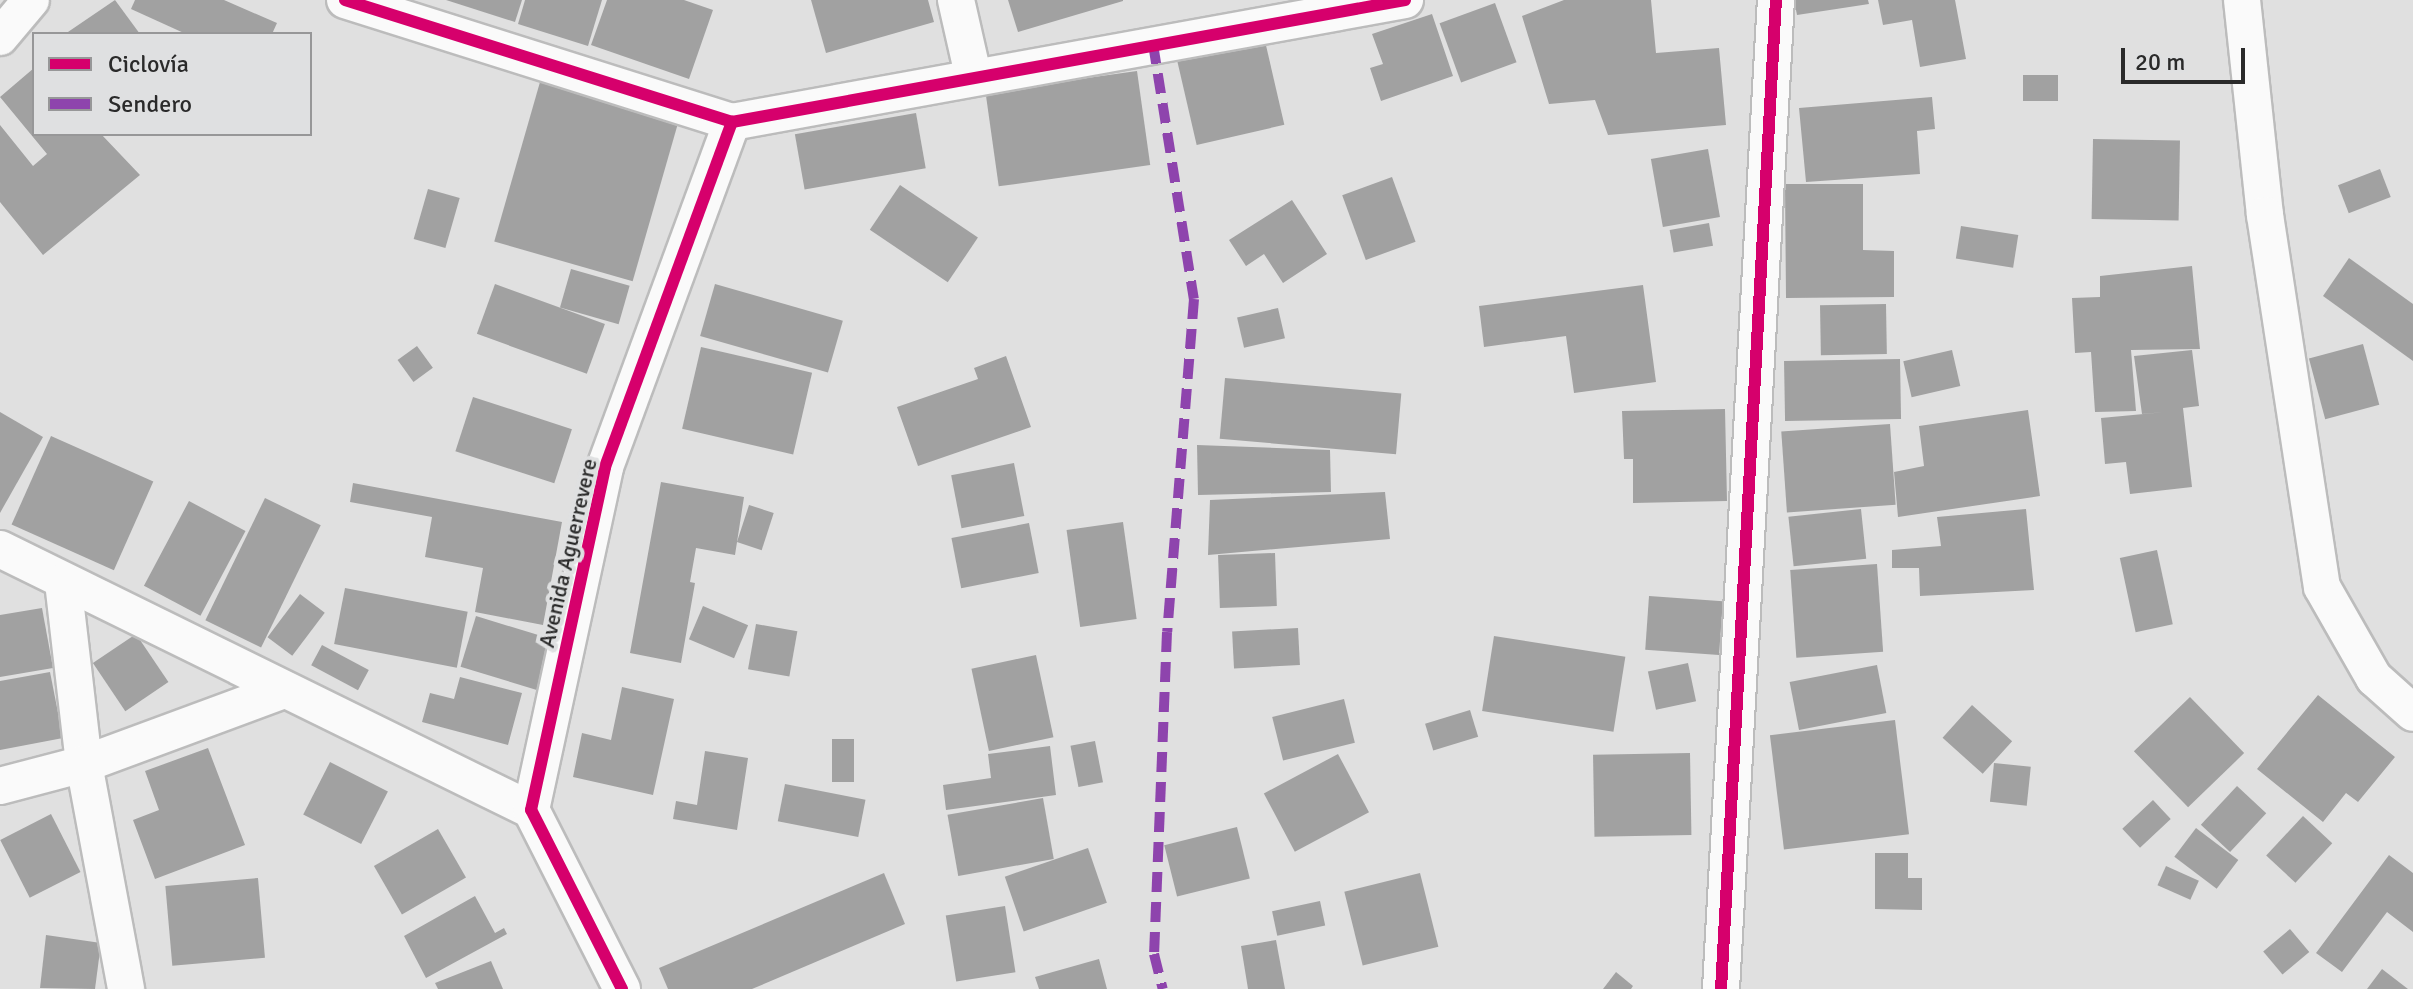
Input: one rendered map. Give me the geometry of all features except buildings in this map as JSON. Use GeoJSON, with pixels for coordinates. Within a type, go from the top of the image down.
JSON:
{"type":"FeatureCollection","features":[{"type":"Feature","properties":{"kind":"street"},"geometry":{"type":"LineString","coordinates":[[0,37],[31,0]]}},
{"type":"Feature","properties":{"kind":"street"},"geometry":{"type":"LineString","coordinates":[[345,0],[732,122],[973,75],[1405,0]]}},
{"type":"Feature","properties":{"kind":"street"},"geometry":{"type":"LineString","coordinates":[[956,0],[973,75]]}},
{"type":"Feature","properties":{"kind":"street"},"geometry":{"type":"LineString","coordinates":[[1721,989],[1776,0]]}},
{"type":"Feature","properties":{"kind":"street"},"geometry":{"type":"LineString","coordinates":[[2242,0],[2265,215],[2322,587],[2374,678],[2413,713]]}},
{"type":"Feature","properties":{"kind":"street","name":"Avenida Aguerrevere"},"geometry":{"type":"LineString","coordinates":[[531,810],[605,467],[732,122]]}},
{"type":"Feature","properties":{"kind":"street"},"geometry":{"type":"LineString","coordinates":[[0,549],[281,691],[531,810],[622,989]]}},
{"type":"Feature","properties":{"kind":"street"},"geometry":{"type":"LineString","coordinates":[[63,582],[84,764],[126,989]]}},
{"type":"Feature","properties":{"kind":"street"},"geometry":{"type":"LineString","coordinates":[[0,786],[84,764],[281,691]]}},
{"type":"Feature","properties":{"kind":"marked path"},"geometry":{"type":"LineString","coordinates":[[1153,44],[1194,299],[1167,632],[1154,954],[1163,989]]}},
{"type":"Feature","properties":{"kind":"cycle path"},"geometry":{"type":"LineString","coordinates":[[345,0],[732,122],[1405,0]]}},
{"type":"Feature","properties":{"kind":"cycle path"},"geometry":{"type":"LineString","coordinates":[[1721,989],[1776,0]]}},
{"type":"Feature","properties":{"kind":"cycle path"},"geometry":{"type":"LineString","coordinates":[[622,989],[531,810],[605,467],[732,122]]}}]}
